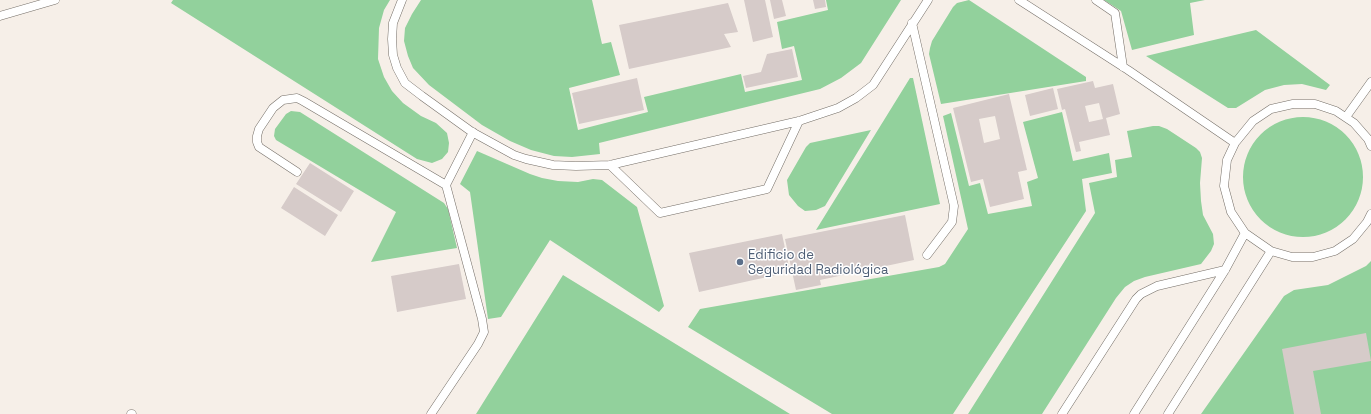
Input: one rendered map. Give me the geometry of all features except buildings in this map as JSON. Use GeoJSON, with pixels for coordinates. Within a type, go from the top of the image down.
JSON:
{"type":"FeatureCollection","features":[{"type":"Feature","properties":{"kind":"lane"},"geometry":{"type":"LineString","coordinates":[[0,16],[55,0]]}},
{"type":"Feature","properties":{"kind":"lane"},"geometry":{"type":"LineString","coordinates":[[402,0],[393,23],[393,55],[397,68],[405,83],[473,132],[502,149],[526,159],[553,165],[576,166],[610,165],[799,121],[838,108],[856,98],[873,85],[928,0]]}},
{"type":"Feature","properties":{"kind":"lane"},"geometry":{"type":"LineString","coordinates":[[1019,0],[1123,67],[1235,143]]}},
{"type":"Feature","properties":{"kind":"lane"},"geometry":{"type":"LineString","coordinates":[[1096,0],[1115,13],[1123,67]]}},
{"type":"Feature","properties":{"kind":"lane"},"geometry":{"type":"LineString","coordinates":[[912,24],[954,212],[950,225],[928,255]]}},
{"type":"Feature","properties":{"kind":"lane"},"geometry":{"type":"LineString","coordinates":[[1346,117],[1371,82]]}},
{"type":"Feature","properties":{"kind":"lane"},"geometry":{"type":"LineString","coordinates":[[297,172],[259,147],[257,136],[259,129],[273,108],[283,100],[297,98],[446,185]]}},
{"type":"Feature","properties":{"kind":"lane"},"geometry":{"type":"LineString","coordinates":[[1371,146],[1354,123],[1336,111],[1315,104],[1293,104],[1271,109],[1253,121],[1235,143],[1227,160],[1224,186],[1231,212],[1245,233],[1271,251],[1292,257],[1313,257],[1334,250],[1353,239],[1367,222],[1371,214]]}},
{"type":"Feature","properties":{"kind":"lane"},"geometry":{"type":"LineString","coordinates":[[610,165],[660,213],[767,189],[799,121]]}},
{"type":"Feature","properties":{"kind":"lane"},"geometry":{"type":"LineString","coordinates":[[432,414],[478,344],[484,332],[482,319],[446,185],[473,132]]}},
{"type":"Feature","properties":{"kind":"lane"},"geometry":{"type":"LineString","coordinates":[[1134,414],[1225,270],[1245,233]]}},
{"type":"Feature","properties":{"kind":"lane"},"geometry":{"type":"LineString","coordinates":[[1168,414],[1271,251]]}},
{"type":"Feature","properties":{"kind":"lane"},"geometry":{"type":"LineString","coordinates":[[1062,414],[1136,298],[1157,286],[1225,270]]}},
{"type":"Feature","properties":{"kind":"green space"},"geometry":{"type":"Polygon","coordinates":[[[173,0],[390,0],[384,10],[379,28],[378,59],[384,77],[392,91],[403,103],[421,116],[436,123],[447,133],[449,143],[448,152],[442,159],[432,163],[417,159],[171,3],[173,0]]]}},
{"type":"Feature","properties":{"kind":"green space"},"geometry":{"type":"Polygon","coordinates":[[[421,0],[592,0],[602,44],[611,42],[620,75],[569,88],[578,130],[648,112],[644,97],[741,74],[745,92],[802,80],[794,46],[782,49],[777,22],[828,10],[826,0],[901,0],[861,63],[841,78],[820,89],[599,143],[600,154],[572,157],[554,156],[531,150],[510,141],[482,125],[429,85],[413,68],[404,41],[405,28],[421,0]]]}},
{"type":"Feature","properties":{"kind":"green space"},"geometry":{"type":"Polygon","coordinates":[[[969,0],[1086,77],[1086,81],[941,104],[929,54],[930,48],[932,41],[953,7],[957,3],[969,0]]]}},
{"type":"Feature","properties":{"kind":"green space"},"geometry":{"type":"Polygon","coordinates":[[[1104,0],[1205,0],[1190,3],[1194,35],[1132,50],[1121,11],[1104,0]]]}},
{"type":"Feature","properties":{"kind":"green space"},"geometry":{"type":"Polygon","coordinates":[[[1256,30],[1330,85],[1326,90],[1302,84],[1284,85],[1265,90],[1236,108],[1228,108],[1146,56],[1256,30]]]}},
{"type":"Feature","properties":{"kind":"green space"},"geometry":{"type":"Polygon","coordinates":[[[910,78],[913,78],[940,204],[816,230],[910,78]]]}},
{"type":"Feature","properties":{"kind":"green space"},"geometry":{"type":"Polygon","coordinates":[[[291,111],[300,112],[444,203],[448,209],[457,248],[371,262],[396,212],[276,140],[274,136],[275,129],[286,114],[291,111]]]}},
{"type":"Feature","properties":{"kind":"green space"},"geometry":{"type":"Polygon","coordinates":[[[1062,112],[1073,161],[1109,153],[1112,173],[1082,179],[1086,211],[953,414],[832,414],[688,327],[700,309],[939,267],[945,264],[968,229],[943,116],[951,113],[969,186],[980,183],[988,214],[1032,206],[1027,182],[1038,178],[1023,122],[1062,112]]]}},
{"type":"Feature","properties":{"kind":"green space"},"geometry":{"type":"Polygon","coordinates":[[[1303,117],[1326,121],[1346,134],[1359,154],[1363,177],[1359,200],[1346,220],[1326,233],[1303,237],[1280,233],[1260,220],[1247,200],[1243,177],[1247,154],[1260,134],[1280,121],[1303,117]]]}},
{"type":"Feature","properties":{"kind":"green space"},"geometry":{"type":"Polygon","coordinates":[[[1159,126],[1167,129],[1200,152],[1202,158],[1200,183],[1201,201],[1203,215],[1213,234],[1214,244],[1211,251],[1201,264],[1145,277],[1134,281],[1125,287],[1116,298],[1042,414],[968,414],[1095,213],[1089,183],[1117,177],[1115,160],[1132,157],[1127,131],[1159,126]]]}},
{"type":"Feature","properties":{"kind":"green space"},"geometry":{"type":"Polygon","coordinates":[[[871,130],[825,206],[816,210],[805,211],[798,206],[789,195],[787,180],[806,147],[810,143],[871,130]]]}},
{"type":"Feature","properties":{"kind":"green space"},"geometry":{"type":"Polygon","coordinates":[[[477,151],[542,178],[558,181],[578,182],[593,179],[602,180],[637,207],[664,306],[659,312],[550,240],[501,317],[488,319],[470,192],[460,184],[477,151]]]}},
{"type":"Feature","properties":{"kind":"green space"},"geometry":{"type":"Polygon","coordinates":[[[1371,261],[1371,414],[1201,414],[1284,296],[1294,290],[1328,285],[1366,266],[1371,261]]]}},
{"type":"Feature","properties":{"kind":"green space"},"geometry":{"type":"Polygon","coordinates":[[[563,275],[790,414],[476,414],[563,275]]]}},
{"type":"Feature","properties":{"kind":"place","name":"Edificio de Seguridad Radiológica"},"geometry":{"type":"Point","coordinates":[740,262]}}]}
